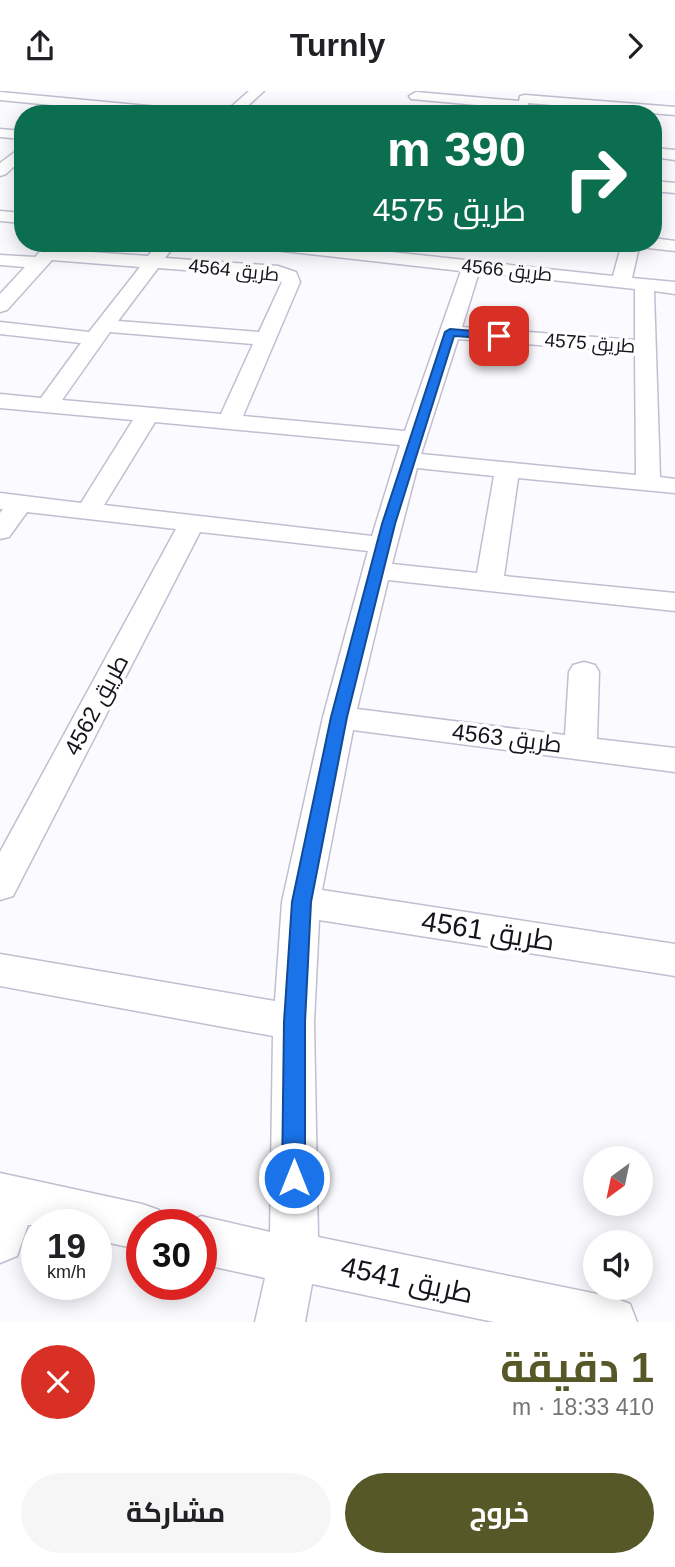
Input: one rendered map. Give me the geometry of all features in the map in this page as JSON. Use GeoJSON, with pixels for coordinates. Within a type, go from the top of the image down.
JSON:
{"type":"FeatureCollection","features":[{"type":"Feature","properties":{"kind":"street"},"geometry":{"type":"LineString","coordinates":[[241,105],[257,91]]}},
{"type":"Feature","properties":{"kind":"street"},"geometry":{"type":"LineString","coordinates":[[0,96],[97,105]]}},
{"type":"Feature","properties":{"kind":"street"},"geometry":{"type":"LineString","coordinates":[[121,105],[134,96]]}},
{"type":"Feature","properties":{"kind":"street"},"geometry":{"type":"LineString","coordinates":[[414,97],[574,105]]}},
{"type":"Feature","properties":{"kind":"street"},"geometry":{"type":"LineString","coordinates":[[0,172],[14,159]]}},
{"type":"Feature","properties":{"kind":"street","name":"طريق 4564"},"geometry":{"type":"LineString","coordinates":[[47,405],[160,252]]}},
{"type":"Feature","properties":{"kind":"street"},"geometry":{"type":"LineString","coordinates":[[193,252],[190,255],[192,258],[246,263],[253,261],[259,252]]}},
{"type":"Feature","properties":{"kind":"street","name":"طريق 4566"},"geometry":{"type":"LineString","coordinates":[[380,252],[481,262],[675,289]]}},
{"type":"Feature","properties":{"kind":"street"},"geometry":{"type":"LineString","coordinates":[[621,283],[629,252]]}},
{"type":"Feature","properties":{"kind":"street"},"geometry":{"type":"LineString","coordinates":[[0,306],[48,254]]}},
{"type":"Feature","properties":{"kind":"street","name":"طريق 4564"},"geometry":{"type":"LineString","coordinates":[[0,260],[48,254],[278,272],[289,276],[291,280],[229,422]]}},
{"type":"Feature","properties":{"kind":"street"},"geometry":{"type":"LineString","coordinates":[[280,1322],[293,1256],[294,1022],[301,902],[339,717],[379,558],[450,332],[481,262]]}},
{"type":"Feature","properties":{"kind":"street","name":"طريق 4575"},"geometry":{"type":"LineString","coordinates":[[644,285],[656,396],[648,484]]}},
{"type":"Feature","properties":{"kind":"street"},"geometry":{"type":"LineString","coordinates":[[0,328],[265,339]]}},
{"type":"Feature","properties":{"kind":"street","name":"طريق 4575"},"geometry":{"type":"LineString","coordinates":[[450,332],[653,356]]}},
{"type":"Feature","properties":{"kind":"street"},"geometry":{"type":"LineString","coordinates":[[1,403],[229,422],[411,450],[507,470],[675,486]]}},
{"type":"Feature","properties":{"kind":"street"},"geometry":{"type":"LineString","coordinates":[[88,511],[148,415]]}},
{"type":"Feature","properties":{"kind":"street"},"geometry":{"type":"LineString","coordinates":[[489,583],[507,470]]}},
{"type":"Feature","properties":{"kind":"street"},"geometry":{"type":"LineString","coordinates":[[0,531],[10,502],[192,523],[379,558],[489,583],[675,602]]}},
{"type":"Feature","properties":{"kind":"street","name":"طريق 4562"},"geometry":{"type":"LineString","coordinates":[[0,886],[192,523]]}},
{"type":"Feature","properties":{"kind":"street"},"geometry":{"type":"LineString","coordinates":[[580,748],[584,672]]}},
{"type":"Feature","properties":{"kind":"street","name":"طريق 4563"},"geometry":{"type":"LineString","coordinates":[[339,717],[675,760]]}},
{"type":"Feature","properties":{"kind":"street","name":"طريق 4561"},"geometry":{"type":"LineString","coordinates":[[301,902],[675,960]]}},
{"type":"Feature","properties":{"kind":"street"},"geometry":{"type":"LineString","coordinates":[[0,970],[294,1022]]}},
{"type":"Feature","properties":{"kind":"street"},"geometry":{"type":"LineString","coordinates":[[5,1211],[126,1225]]}},
{"type":"Feature","properties":{"kind":"street","name":"طريق 4541"},"geometry":{"type":"LineString","coordinates":[[217,1244],[273,1256],[293,1256],[612,1322]]}},
{"type":"Feature","properties":{"kind":"route"},"geometry":{"type":"LineString","coordinates":[[294,1178],[294,1022],[301,902],[339,717],[407,460],[450,332],[499,336]]}}]}
